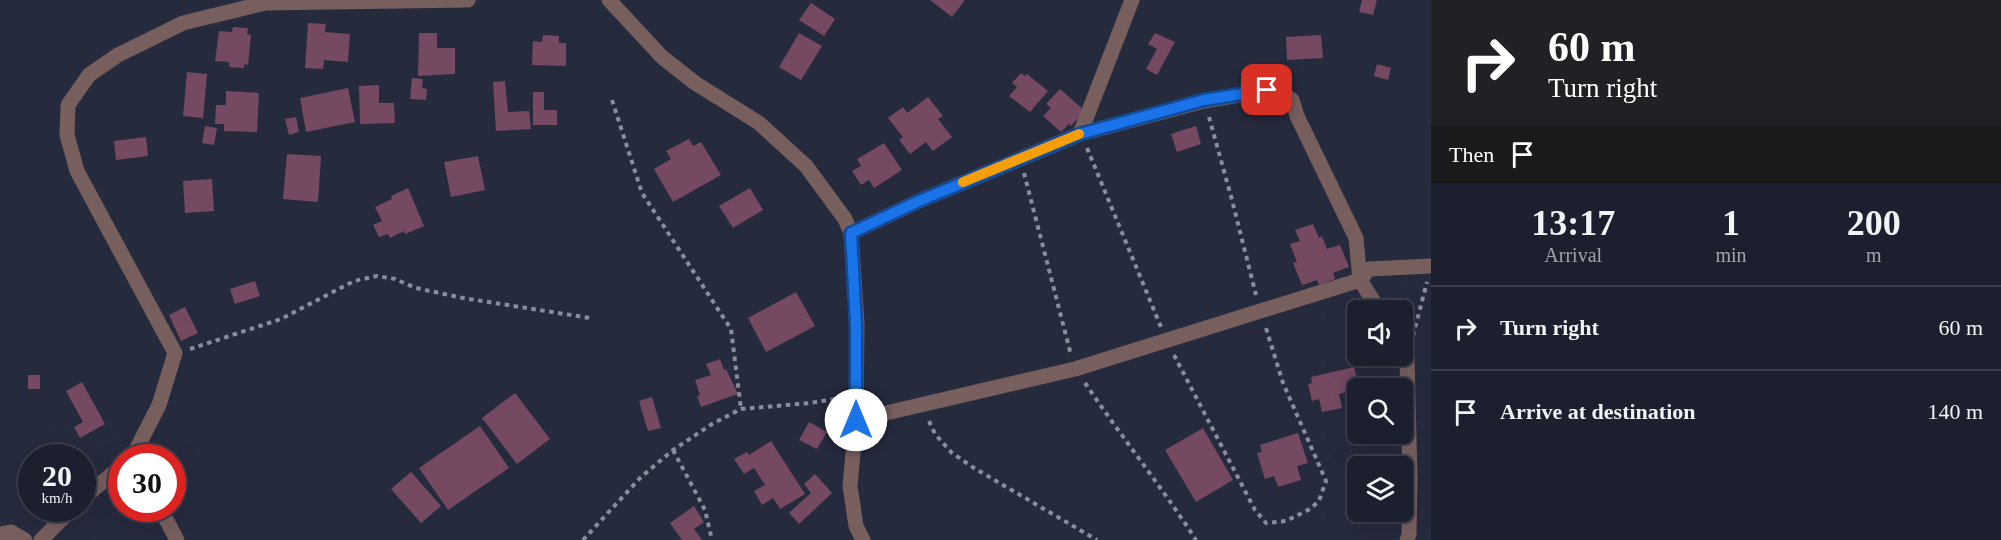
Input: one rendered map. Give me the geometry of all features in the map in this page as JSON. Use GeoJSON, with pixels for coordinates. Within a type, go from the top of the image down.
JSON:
{"type":"FeatureCollection","features":[{"type":"Feature","properties":{"kind":"street"},"geometry":{"type":"LineString","coordinates":[[139,444],[159,405],[175,353],[77,171],[67,135],[68,105],[89,75],[118,55],[183,23],[265,3],[468,0]]}},
{"type":"Feature","properties":{"kind":"street"},"geometry":{"type":"LineString","coordinates":[[609,0],[662,57],[695,83],[759,123],[806,165],[845,219],[851,233],[856,324],[857,396],[850,486],[856,526],[863,540]]}},
{"type":"Feature","properties":{"kind":"street"},"geometry":{"type":"LineString","coordinates":[[1080,134],[1132,0]]}},
{"type":"Feature","properties":{"kind":"street"},"geometry":{"type":"LineString","coordinates":[[851,233],[919,201],[1080,134],[1204,100],[1267,90],[1280,92],[1292,100],[1297,116],[1356,238],[1360,280],[1373,300]]}},
{"type":"Feature","properties":{"kind":"street"},"geometry":{"type":"LineString","coordinates":[[856,420],[1075,369],[1360,280],[1369,269],[1430,273]]}},
{"type":"Feature","properties":{"kind":"street"},"geometry":{"type":"LineString","coordinates":[[1406,366],[1410,478],[1407,540]]}},
{"type":"Feature","properties":{"kind":"street"},"geometry":{"type":"LineString","coordinates":[[96,487],[108,478]]}},
{"type":"Feature","properties":{"kind":"street"},"geometry":{"type":"LineString","coordinates":[[41,540],[59,522]]}},
{"type":"Feature","properties":{"kind":"street"},"geometry":{"type":"LineString","coordinates":[[167,522],[177,540]]}},
{"type":"Feature","properties":{"kind":"street"},"geometry":{"type":"LineString","coordinates":[[0,534],[11,532],[26,540]]}},
{"type":"Feature","properties":{"kind":"path"},"geometry":{"type":"LineString","coordinates":[[612,100],[642,193],[731,329],[741,409]]}},
{"type":"Feature","properties":{"kind":"path"},"geometry":{"type":"LineString","coordinates":[[1080,134],[1167,340],[1255,510],[1266,523],[1286,521],[1319,501],[1326,481],[1283,383],[1260,310],[1204,100]]}},
{"type":"Feature","properties":{"kind":"path"},"geometry":{"type":"LineString","coordinates":[[1021,158],[1075,369],[1196,540]]}},
{"type":"Feature","properties":{"kind":"path"},"geometry":{"type":"LineString","coordinates":[[1413,327],[1430,273]]}},
{"type":"Feature","properties":{"kind":"path"},"geometry":{"type":"LineString","coordinates":[[175,353],[259,328],[354,281],[377,276],[395,279],[416,288],[463,298],[590,318]]}},
{"type":"Feature","properties":{"kind":"path"},"geometry":{"type":"LineString","coordinates":[[583,540],[641,477],[673,450],[712,424],[741,409],[857,396]]}},
{"type":"Feature","properties":{"kind":"path"},"geometry":{"type":"LineString","coordinates":[[922,406],[935,434],[952,453],[1097,540]]}},
{"type":"Feature","properties":{"kind":"path"},"geometry":{"type":"LineString","coordinates":[[673,450],[705,510],[712,540]]}},
{"type":"Feature","properties":{"kind":"building"},"geometry":{"type":"Polygon","coordinates":[[[930,0],[965,0],[952,17],[930,0]]]}},
{"type":"Feature","properties":{"kind":"building"},"geometry":{"type":"Polygon","coordinates":[[[1362,0],[1377,0],[1373,15],[1359,12],[1362,0]]]}},
{"type":"Feature","properties":{"kind":"building"},"geometry":{"type":"Polygon","coordinates":[[[811,3],[835,19],[824,36],[799,20],[811,3]]]}},
{"type":"Feature","properties":{"kind":"building"},"geometry":{"type":"Polygon","coordinates":[[[308,23],[326,24],[325,32],[350,34],[348,62],[324,60],[323,69],[305,68],[308,23]]]}},
{"type":"Feature","properties":{"kind":"building"},"geometry":{"type":"Polygon","coordinates":[[[233,27],[248,28],[247,34],[251,35],[248,65],[244,64],[244,68],[229,67],[229,62],[215,61],[219,31],[232,32],[233,27]]]}},
{"type":"Feature","properties":{"kind":"building"},"geometry":{"type":"Polygon","coordinates":[[[419,33],[437,33],[437,48],[455,48],[455,74],[418,76],[419,33]]]}},
{"type":"Feature","properties":{"kind":"building"},"geometry":{"type":"Polygon","coordinates":[[[799,33],[822,46],[801,80],[779,67],[799,33]]]}},
{"type":"Feature","properties":{"kind":"building"},"geometry":{"type":"Polygon","coordinates":[[[1155,33],[1175,42],[1157,75],[1146,69],[1157,49],[1148,44],[1155,33]]]}},
{"type":"Feature","properties":{"kind":"building"},"geometry":{"type":"Polygon","coordinates":[[[543,35],[559,36],[559,43],[566,43],[566,66],[532,65],[533,41],[542,42],[543,35]]]}},
{"type":"Feature","properties":{"kind":"building"},"geometry":{"type":"Polygon","coordinates":[[[1321,35],[1323,58],[1287,60],[1286,37],[1321,35]]]}},
{"type":"Feature","properties":{"kind":"building"},"geometry":{"type":"Polygon","coordinates":[[[1377,64],[1391,68],[1388,80],[1374,76],[1377,64]]]}},
{"type":"Feature","properties":{"kind":"building"},"geometry":{"type":"Polygon","coordinates":[[[187,72],[207,74],[203,118],[183,116],[187,72]]]}},
{"type":"Feature","properties":{"kind":"building"},"geometry":{"type":"Polygon","coordinates":[[[1021,73],[1025,76],[1027,74],[1048,91],[1030,112],[1009,96],[1017,87],[1012,83],[1021,73]]]}},
{"type":"Feature","properties":{"kind":"building"},"geometry":{"type":"Polygon","coordinates":[[[412,78],[423,79],[422,88],[427,89],[426,100],[410,99],[412,78]]]}},
{"type":"Feature","properties":{"kind":"building"},"geometry":{"type":"Polygon","coordinates":[[[505,81],[508,112],[529,111],[531,129],[496,131],[493,82],[505,81]]]}},
{"type":"Feature","properties":{"kind":"building"},"geometry":{"type":"Polygon","coordinates":[[[379,85],[379,103],[394,103],[395,123],[360,124],[359,86],[379,85]]]}},
{"type":"Feature","properties":{"kind":"building"},"geometry":{"type":"Polygon","coordinates":[[[348,88],[355,122],[306,132],[300,98],[348,88]]]}},
{"type":"Feature","properties":{"kind":"building"},"geometry":{"type":"Polygon","coordinates":[[[1060,89],[1085,111],[1071,126],[1069,124],[1061,132],[1043,116],[1051,108],[1046,104],[1060,89]]]}},
{"type":"Feature","properties":{"kind":"building"},"geometry":{"type":"Polygon","coordinates":[[[226,91],[259,93],[257,132],[224,131],[224,124],[215,124],[216,105],[226,105],[226,91]]]}},
{"type":"Feature","properties":{"kind":"building"},"geometry":{"type":"Polygon","coordinates":[[[533,92],[544,92],[544,110],[557,110],[557,125],[533,125],[533,92]]]}},
{"type":"Feature","properties":{"kind":"building"},"geometry":{"type":"Polygon","coordinates":[[[928,97],[943,116],[938,119],[952,137],[933,151],[926,142],[910,154],[899,140],[903,137],[888,118],[903,107],[907,113],[928,97]]]}},
{"type":"Feature","properties":{"kind":"building"},"geometry":{"type":"Polygon","coordinates":[[[296,117],[299,132],[289,135],[285,119],[296,117]]]}},
{"type":"Feature","properties":{"kind":"building"},"geometry":{"type":"Polygon","coordinates":[[[205,126],[217,128],[214,145],[202,143],[205,126]]]}},
{"type":"Feature","properties":{"kind":"building"},"geometry":{"type":"Polygon","coordinates":[[[1196,126],[1201,144],[1177,152],[1171,134],[1196,126]]]}},
{"type":"Feature","properties":{"kind":"building"},"geometry":{"type":"Polygon","coordinates":[[[146,137],[148,156],[116,160],[114,141],[146,137]]]}},
{"type":"Feature","properties":{"kind":"building"},"geometry":{"type":"Polygon","coordinates":[[[689,139],[693,146],[701,142],[721,175],[673,202],[654,169],[671,159],[666,151],[689,139]]]}},
{"type":"Feature","properties":{"kind":"building"},"geometry":{"type":"Polygon","coordinates":[[[884,143],[902,170],[874,188],[869,180],[861,185],[852,171],[861,166],[857,159],[884,143]]]}},
{"type":"Feature","properties":{"kind":"building"},"geometry":{"type":"Polygon","coordinates":[[[287,154],[321,156],[318,202],[283,199],[287,154]]]}},
{"type":"Feature","properties":{"kind":"building"},"geometry":{"type":"Polygon","coordinates":[[[478,156],[485,190],[451,197],[444,162],[478,156]]]}},
{"type":"Feature","properties":{"kind":"building"},"geometry":{"type":"Polygon","coordinates":[[[212,179],[214,211],[185,213],[183,181],[212,179]]]}},
{"type":"Feature","properties":{"kind":"building"},"geometry":{"type":"Polygon","coordinates":[[[408,188],[424,226],[405,234],[404,231],[390,238],[388,234],[379,237],[373,225],[382,221],[375,207],[408,188]]]}},
{"type":"Feature","properties":{"kind":"building"},"geometry":{"type":"Polygon","coordinates":[[[750,188],[763,210],[733,228],[719,206],[750,188]]]}},
{"type":"Feature","properties":{"kind":"building"},"geometry":{"type":"Polygon","coordinates":[[[1313,224],[1319,238],[1322,236],[1327,249],[1340,245],[1349,267],[1333,273],[1335,279],[1319,285],[1317,280],[1302,285],[1293,263],[1297,262],[1290,244],[1300,241],[1295,230],[1313,224]]]}},
{"type":"Feature","properties":{"kind":"building"},"geometry":{"type":"Polygon","coordinates":[[[255,281],[260,296],[235,304],[230,289],[255,281]]]}},
{"type":"Feature","properties":{"kind":"building"},"geometry":{"type":"Polygon","coordinates":[[[796,292],[815,326],[766,352],[748,318],[796,292]]]}},
{"type":"Feature","properties":{"kind":"building"},"geometry":{"type":"Polygon","coordinates":[[[185,307],[198,333],[181,341],[169,315],[185,307]]]}},
{"type":"Feature","properties":{"kind":"building"},"geometry":{"type":"Polygon","coordinates":[[[720,359],[738,394],[701,407],[695,380],[711,375],[706,364],[720,359]]]}},
{"type":"Feature","properties":{"kind":"building"},"geometry":{"type":"Polygon","coordinates":[[[1354,367],[1357,378],[1347,378],[1347,392],[1339,394],[1342,408],[1322,412],[1319,399],[1312,401],[1308,384],[1312,383],[1311,377],[1354,367]]]}},
{"type":"Feature","properties":{"kind":"building"},"geometry":{"type":"Polygon","coordinates":[[[28,375],[40,375],[40,389],[28,389],[28,375]]]}},
{"type":"Feature","properties":{"kind":"building"},"geometry":{"type":"Polygon","coordinates":[[[82,382],[105,424],[80,438],[74,427],[83,422],[66,391],[82,382]]]}},
{"type":"Feature","properties":{"kind":"building"},"geometry":{"type":"Polygon","coordinates":[[[515,393],[550,439],[517,464],[482,418],[515,393]]]}},
{"type":"Feature","properties":{"kind":"building"},"geometry":{"type":"Polygon","coordinates":[[[652,397],[661,428],[648,431],[639,401],[652,397]]]}},
{"type":"Feature","properties":{"kind":"building"},"geometry":{"type":"Polygon","coordinates":[[[809,422],[827,432],[817,449],[799,440],[809,422]]]}},
{"type":"Feature","properties":{"kind":"building"},"geometry":{"type":"Polygon","coordinates":[[[480,426],[509,468],[448,510],[419,468],[480,426]]]}},
{"type":"Feature","properties":{"kind":"building"},"geometry":{"type":"Polygon","coordinates":[[[1203,428],[1233,480],[1196,502],[1165,450],[1203,428]]]}},
{"type":"Feature","properties":{"kind":"building"},"geometry":{"type":"Polygon","coordinates":[[[1298,433],[1308,463],[1297,466],[1301,480],[1278,487],[1274,476],[1265,479],[1257,453],[1262,452],[1260,445],[1298,433]]]}},
{"type":"Feature","properties":{"kind":"building"},"geometry":{"type":"Polygon","coordinates":[[[771,441],[805,494],[780,509],[773,498],[762,505],[754,491],[765,485],[754,468],[744,474],[734,459],[747,452],[749,455],[771,441]]]}},
{"type":"Feature","properties":{"kind":"building"},"geometry":{"type":"Polygon","coordinates":[[[411,472],[441,506],[421,523],[391,489],[411,472]]]}},
{"type":"Feature","properties":{"kind":"building"},"geometry":{"type":"Polygon","coordinates":[[[815,474],[832,493],[799,524],[789,513],[811,493],[804,484],[815,474]]]}},
{"type":"Feature","properties":{"kind":"building"},"geometry":{"type":"Polygon","coordinates":[[[694,506],[704,522],[694,529],[702,540],[682,540],[670,523],[694,506]]]}},
{"type":"Feature","properties":{"kind":"slow traffic"},"geometry":{"type":"LineString","coordinates":[[963,182],[1079,134]]}},
{"type":"Feature","properties":{"kind":"route"},"geometry":{"type":"LineString","coordinates":[[856,420],[856,324],[851,233],[919,201],[1080,134],[1204,100],[1267,90]]}}]}
